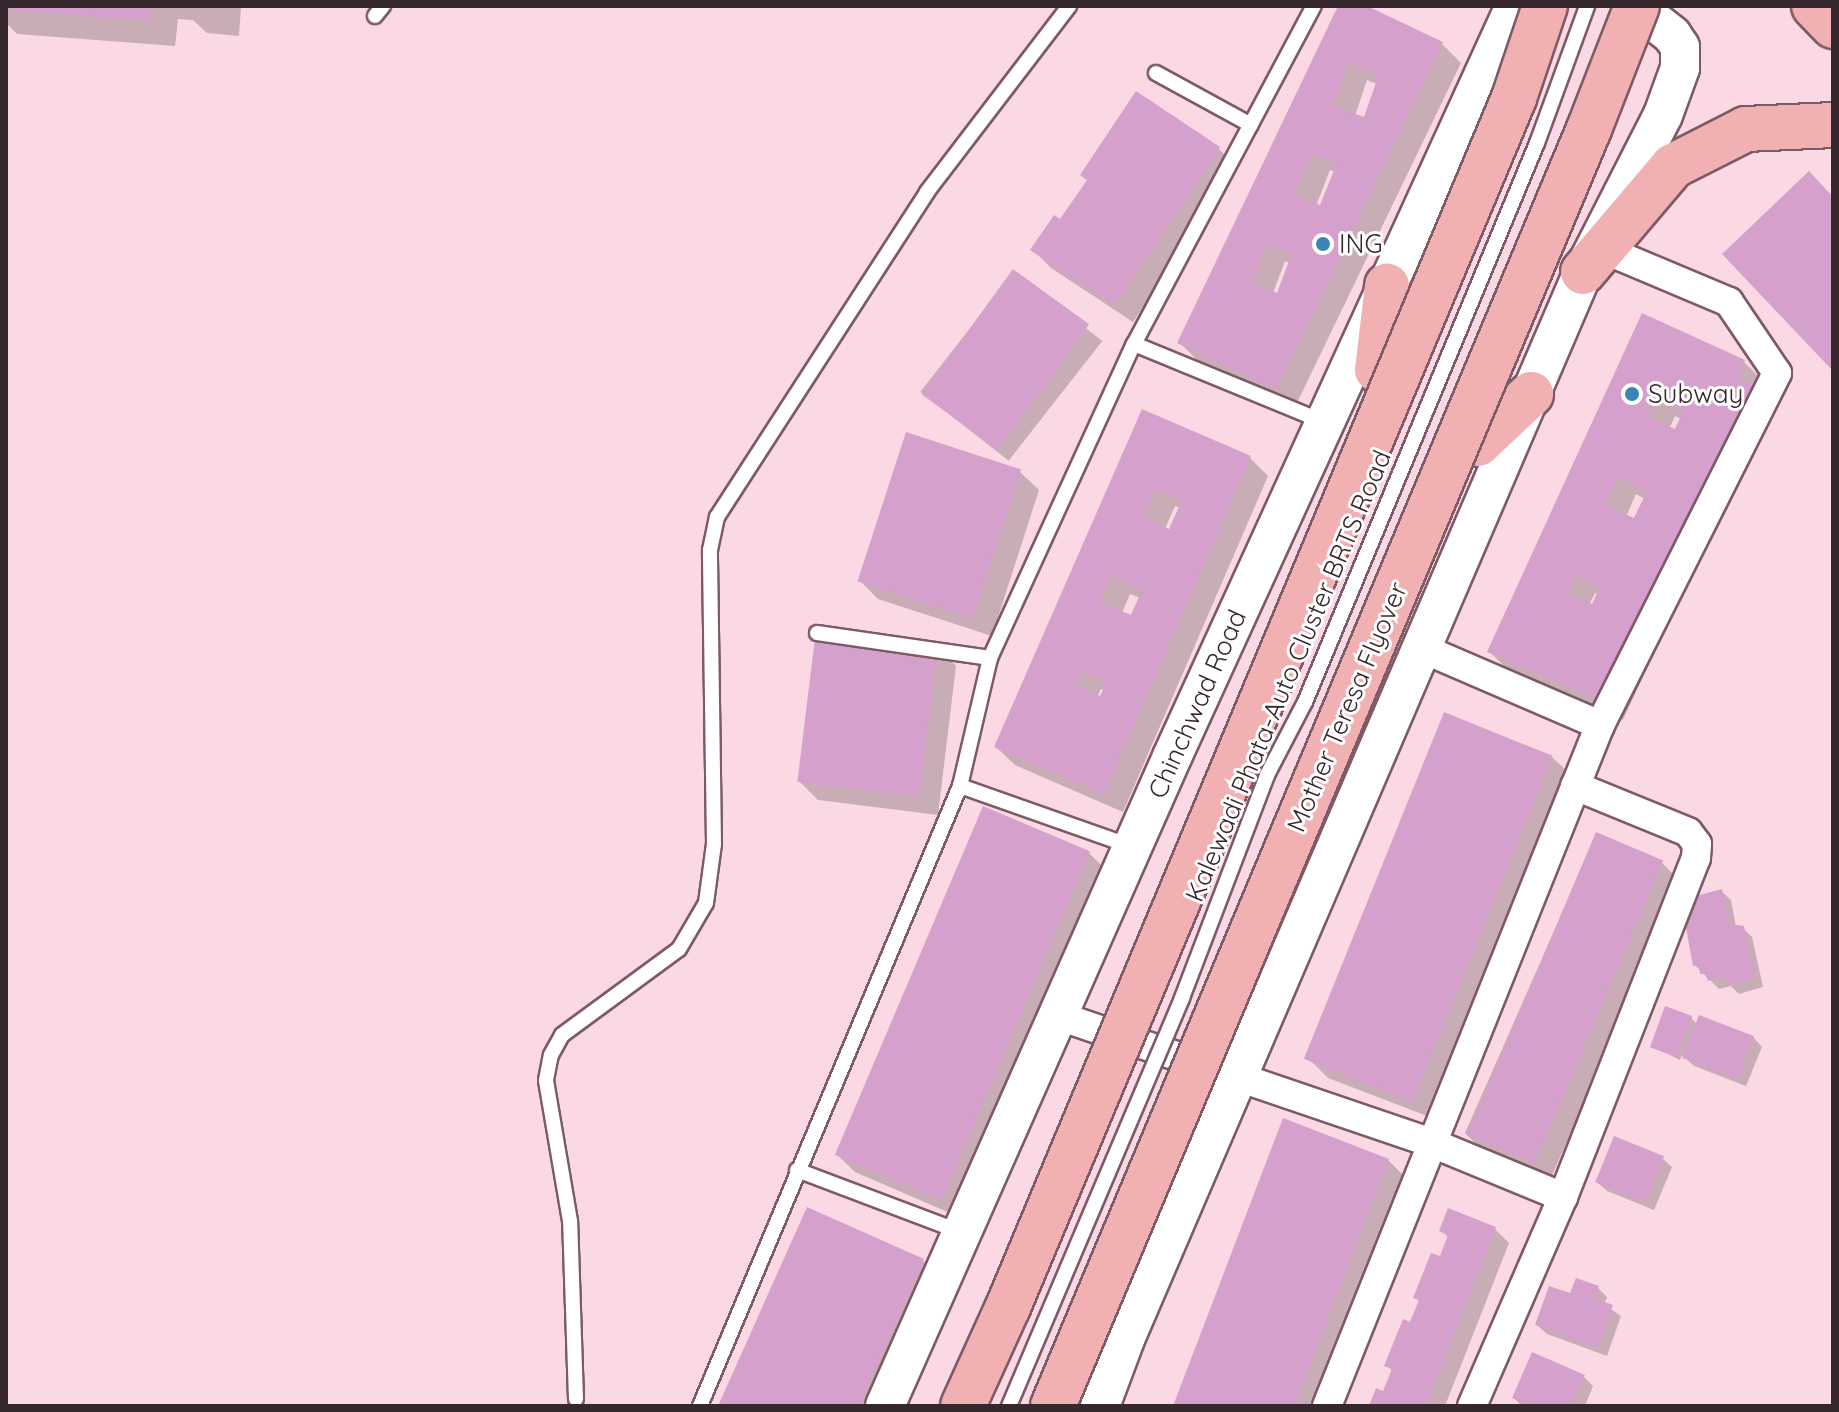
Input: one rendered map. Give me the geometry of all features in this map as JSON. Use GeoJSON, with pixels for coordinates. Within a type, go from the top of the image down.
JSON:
{"type":"FeatureCollection","features":[{"type":"Feature","properties":{"kind":"main road"},"geometry":{"type":"LineString","coordinates":[[963,1406],[1008,1307],[1508,112],[1545,6]]}},
{"type":"Feature","properties":{"kind":"main road","name":"Mother Teresa Flyover"},"geometry":{"type":"LineString","coordinates":[[1053,1406],[1589,129],[1636,6]]}},
{"type":"Feature","properties":{"kind":"main road"},"geometry":{"type":"LineString","coordinates":[[1814,6],[1833,26]]}},
{"type":"Feature","properties":{"kind":"main road"},"geometry":{"type":"LineString","coordinates":[[1593,260],[1673,166],[1746,129],[1833,125]]}},
{"type":"Feature","properties":{"kind":"main road"},"geometry":{"type":"LineString","coordinates":[[936,1406],[959,1370],[1120,974],[1228,729],[1377,370],[1387,286]]}},
{"type":"Feature","properties":{"kind":"main road"},"geometry":{"type":"LineString","coordinates":[[1075,1406],[1109,1333],[1256,968],[1478,444],[1531,394]]}},
{"type":"Feature","properties":{"kind":"street","name":"Chinchwad Road"},"geometry":{"type":"LineString","coordinates":[[885,1406],[1324,422],[1515,6]]}},
{"type":"Feature","properties":{"kind":"street"},"geometry":{"type":"LineString","coordinates":[[1100,1406],[1531,394],[1663,115],[1680,68],[1680,47],[1672,35],[1636,6]]}},
{"type":"Feature","properties":{"kind":"street"},"geometry":{"type":"LineString","coordinates":[[1327,1406],[1600,725],[1777,373],[1729,302],[1593,260]]}},
{"type":"Feature","properties":{"kind":"street"},"geometry":{"type":"LineString","coordinates":[[1421,648],[1600,725]]}},
{"type":"Feature","properties":{"kind":"street"},"geometry":{"type":"LineString","coordinates":[[1472,1406],[1563,1197],[1696,858],[1697,844],[1688,832],[1575,786]]}},
{"type":"Feature","properties":{"kind":"street"},"geometry":{"type":"LineString","coordinates":[[1059,1016],[1432,1143],[1563,1197]]}},
{"type":"Feature","properties":{"kind":"lane"},"geometry":{"type":"LineString","coordinates":[[576,1399],[570,1221],[546,1080],[551,1055],[562,1035],[679,949],[706,903],[714,844],[710,550],[717,517],[927,192],[1069,6]]}},
{"type":"Feature","properties":{"kind":"lane"},"geometry":{"type":"LineString","coordinates":[[700,1406],[960,786],[990,658],[1134,344],[1314,6]]}},
{"type":"Feature","properties":{"kind":"lane","name":"Kalewadi Phata-Auto Cluster BRTS Road"},"geometry":{"type":"LineString","coordinates":[[1009,1406],[1182,998],[1267,775],[1305,702],[1531,158],[1587,6]]}},
{"type":"Feature","properties":{"kind":"lane"},"geometry":{"type":"LineString","coordinates":[[1156,73],[1251,125]]}},
{"type":"Feature","properties":{"kind":"lane"},"geometry":{"type":"LineString","coordinates":[[1134,344],[1324,422]]}},
{"type":"Feature","properties":{"kind":"lane"},"geometry":{"type":"LineString","coordinates":[[817,633],[990,658]]}},
{"type":"Feature","properties":{"kind":"lane"},"geometry":{"type":"LineString","coordinates":[[960,786],[1133,848]]}},
{"type":"Feature","properties":{"kind":"lane"},"geometry":{"type":"LineString","coordinates":[[797,1170],[964,1233]]}},
{"type":"Feature","properties":{"kind":"building"},"geometry":{"type":"Polygon","coordinates":[[[6,6],[151,6],[149,20],[6,10],[6,6]]]}},
{"type":"Feature","properties":{"kind":"building"},"geometry":{"type":"Polygon","coordinates":[[[1338,6],[1367,6],[1443,42],[1276,390],[1177,343],[1338,6]],[[1348,63],[1333,106],[1364,117],[1379,74],[1348,63]],[[1311,153],[1294,195],[1320,205],[1337,163],[1311,153]],[[1266,244],[1252,283],[1277,293],[1292,253],[1266,244]]]}},
{"type":"Feature","properties":{"kind":"building"},"geometry":{"type":"Polygon","coordinates":[[[1136,91],[1220,147],[1114,305],[1030,250],[1054,215],[1060,219],[1087,180],[1080,175],[1136,91]]]}},
{"type":"Feature","properties":{"kind":"building"},"geometry":{"type":"Polygon","coordinates":[[[1809,171],[1833,197],[1833,371],[1722,254],[1809,171]]]}},
{"type":"Feature","properties":{"kind":"building"},"geometry":{"type":"Polygon","coordinates":[[[1013,269],[1089,324],[998,450],[922,394],[1013,269]]]}},
{"type":"Feature","properties":{"kind":"building"},"geometry":{"type":"Polygon","coordinates":[[[1642,313],[1745,360],[1737,377],[1752,384],[1604,702],[1487,652],[1642,313]],[[1656,398],[1647,416],[1675,429],[1683,411],[1656,398]],[[1617,477],[1605,505],[1634,518],[1647,491],[1617,477]],[[1576,576],[1568,594],[1592,604],[1600,587],[1576,576]]]}},
{"type":"Feature","properties":{"kind":"building"},"geometry":{"type":"Polygon","coordinates":[[[1142,409],[1251,456],[1104,794],[994,747],[1142,409]],[[1156,489],[1144,518],[1169,529],[1182,500],[1156,489]],[[1111,576],[1100,602],[1131,615],[1142,590],[1111,576]],[[1082,672],[1076,686],[1100,696],[1107,682],[1082,672]]]}},
{"type":"Feature","properties":{"kind":"building"},"geometry":{"type":"Polygon","coordinates":[[[906,432],[1021,469],[973,619],[857,581],[906,432]]]}},
{"type":"Feature","properties":{"kind":"building"},"geometry":{"type":"Polygon","coordinates":[[[816,630],[938,645],[919,797],[797,782],[816,630]]]}},
{"type":"Feature","properties":{"kind":"building"},"geometry":{"type":"Polygon","coordinates":[[[1444,712],[1552,756],[1412,1103],[1304,1059],[1444,712]]]}},
{"type":"Feature","properties":{"kind":"building"},"geometry":{"type":"Polygon","coordinates":[[[983,806],[1090,851],[942,1200],[835,1155],[983,806]]]}},
{"type":"Feature","properties":{"kind":"building"},"geometry":{"type":"Polygon","coordinates":[[[1596,832],[1663,861],[1535,1163],[1467,1135],[1596,832]]]}},
{"type":"Feature","properties":{"kind":"building"},"geometry":{"type":"Polygon","coordinates":[[[1722,889],[1730,924],[1744,926],[1755,978],[1728,985],[1725,976],[1708,981],[1705,974],[1700,974],[1699,965],[1693,966],[1681,900],[1722,889]]]}},
{"type":"Feature","properties":{"kind":"building"},"geometry":{"type":"Polygon","coordinates":[[[1665,1006],[1692,1016],[1677,1057],[1650,1047],[1665,1006]]]}},
{"type":"Feature","properties":{"kind":"building"},"geometry":{"type":"Polygon","coordinates":[[[1699,1015],[1754,1036],[1738,1079],[1683,1058],[1699,1015]]]}},
{"type":"Feature","properties":{"kind":"building"},"geometry":{"type":"Polygon","coordinates":[[[1283,1118],[1389,1159],[1294,1406],[1173,1406],[1283,1118]]]}},
{"type":"Feature","properties":{"kind":"building"},"geometry":{"type":"Polygon","coordinates":[[[1614,1136],[1664,1156],[1645,1203],[1595,1182],[1614,1136]]]}},
{"type":"Feature","properties":{"kind":"building"},"geometry":{"type":"Polygon","coordinates":[[[807,1207],[924,1259],[859,1406],[718,1406],[807,1207]]]}},
{"type":"Feature","properties":{"kind":"building"},"geometry":{"type":"Polygon","coordinates":[[[1448,1208],[1496,1227],[1426,1406],[1369,1406],[1376,1388],[1383,1391],[1392,1369],[1384,1366],[1403,1319],[1410,1322],[1419,1300],[1413,1298],[1431,1253],[1440,1256],[1448,1235],[1439,1231],[1448,1208]]]}},
{"type":"Feature","properties":{"kind":"building"},"geometry":{"type":"Polygon","coordinates":[[[1576,1278],[1599,1286],[1594,1298],[1613,1305],[1598,1348],[1535,1325],[1549,1286],[1570,1293],[1576,1278]]]}},
{"type":"Feature","properties":{"kind":"building"},"geometry":{"type":"Polygon","coordinates":[[[1532,1352],[1585,1375],[1572,1406],[1530,1406],[1512,1398],[1532,1352]]]}},
{"type":"Feature","properties":{"kind":"place","name":"ING"},"geometry":{"type":"Point","coordinates":[1323,244]}},
{"type":"Feature","properties":{"kind":"place","name":"Subway"},"geometry":{"type":"Point","coordinates":[1632,394]}}]}
